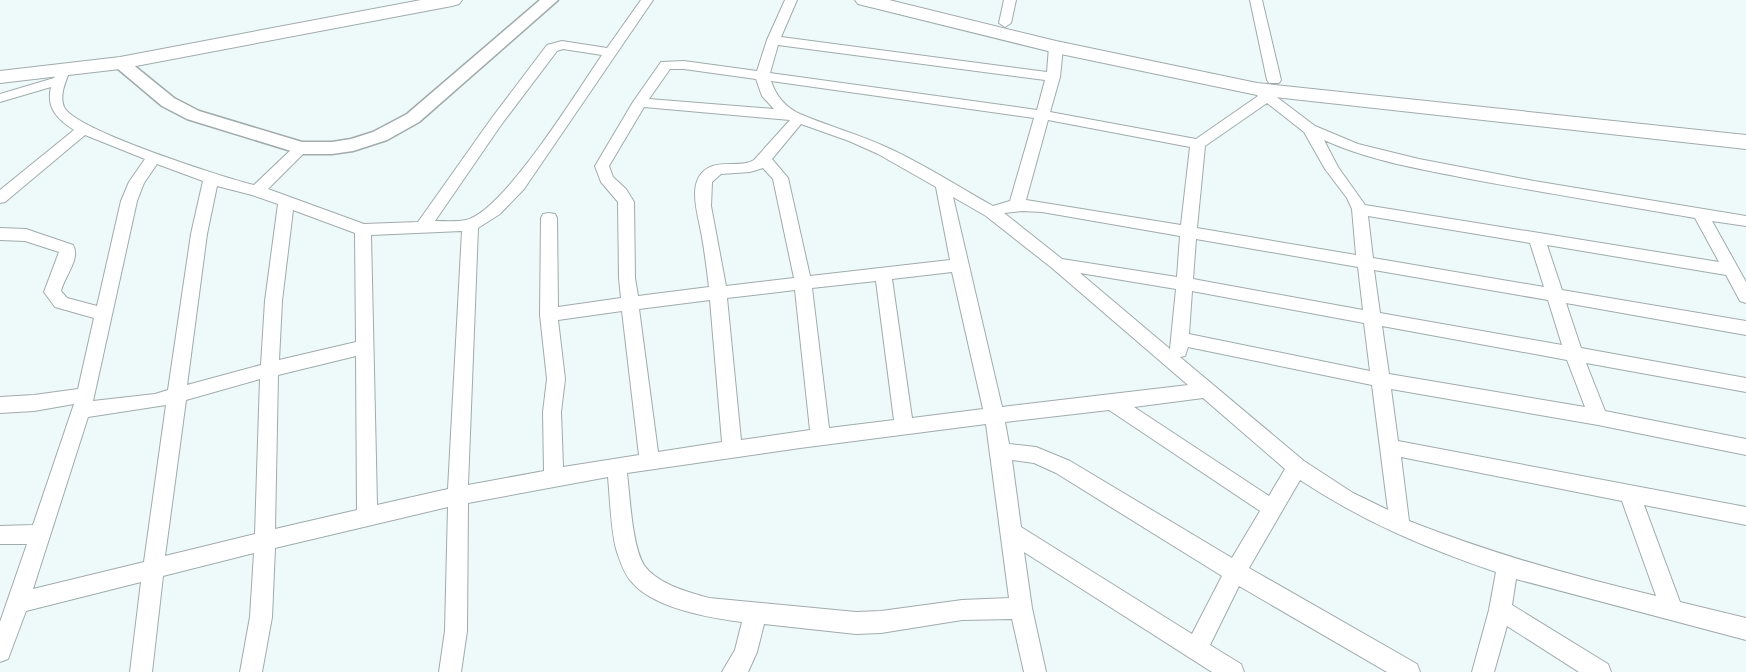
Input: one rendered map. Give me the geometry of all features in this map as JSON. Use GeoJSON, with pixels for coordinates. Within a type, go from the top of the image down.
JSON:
{"type":"FeatureCollection","features":[{"type":"Feature","properties":{"kind":"main road"},"geometry":{"type":"LineString","coordinates":[[0,77],[61,75],[120,64],[343,16],[393,0]]}},
{"type":"Feature","properties":{"kind":"main road"},"geometry":{"type":"LineString","coordinates":[[0,65],[114,52],[452,0]]}},
{"type":"Feature","properties":{"kind":"main road"},"geometry":{"type":"LineString","coordinates":[[865,0],[1056,47],[1266,88],[1746,142]]}},
{"type":"Feature","properties":{"kind":"main road"},"geometry":{"type":"LineString","coordinates":[[908,0],[1227,72],[1266,88],[1564,111],[1746,128]]}},
{"type":"Feature","properties":{"kind":"street"},"geometry":{"type":"LineString","coordinates":[[120,64],[168,102],[192,115],[301,148],[332,148],[353,145],[380,136],[412,118],[549,0]]}},
{"type":"Feature","properties":{"kind":"street"},"geometry":{"type":"LineString","coordinates":[[0,98],[61,75],[56,106],[59,113],[68,120],[84,129],[212,179],[257,192],[362,230],[470,225],[495,210],[519,185],[647,0]]}},
{"type":"Feature","properties":{"kind":"street"},"geometry":{"type":"LineString","coordinates":[[792,0],[773,40],[762,76],[772,100],[795,117]]}},
{"type":"Feature","properties":{"kind":"street"},"geometry":{"type":"LineString","coordinates":[[1005,22],[1010,0]]}},
{"type":"Feature","properties":{"kind":"street"},"geometry":{"type":"LineString","coordinates":[[1256,0],[1266,88],[1310,129],[1332,169],[1353,196],[1360,209],[1364,261],[1400,527]]}},
{"type":"Feature","properties":{"kind":"street"},"geometry":{"type":"LineString","coordinates":[[773,40],[1053,77]]}},
{"type":"Feature","properties":{"kind":"street"},"geometry":{"type":"LineString","coordinates":[[423,227],[496,122],[552,48],[562,45],[612,53]]}},
{"type":"Feature","properties":{"kind":"street"},"geometry":{"type":"LineString","coordinates":[[1017,205],[1053,77],[1056,47]]}},
{"type":"Feature","properties":{"kind":"street"},"geometry":{"type":"LineString","coordinates":[[649,461],[626,260],[626,202],[624,196],[608,183],[602,166],[640,102],[662,70],[669,64],[1042,115],[1198,144]]}},
{"type":"Feature","properties":{"kind":"street"},"geometry":{"type":"LineString","coordinates":[[1178,364],[1186,284],[1192,186],[1198,144],[1266,88]]}},
{"type":"Feature","properties":{"kind":"street"},"geometry":{"type":"LineString","coordinates":[[640,102],[795,117],[884,151],[942,186],[992,212],[1178,364],[1297,468],[1346,500],[1400,527],[1507,567],[1746,629]]}},
{"type":"Feature","properties":{"kind":"street"},"geometry":{"type":"LineString","coordinates":[[732,449],[719,294],[704,206],[705,183],[711,173],[717,170],[753,167],[764,160],[795,117]]}},
{"type":"Feature","properties":{"kind":"street"},"geometry":{"type":"LineString","coordinates":[[0,198],[84,129]]}},
{"type":"Feature","properties":{"kind":"street"},"geometry":{"type":"LineString","coordinates":[[1310,129],[1353,148],[1410,162],[1534,186],[1746,221]]}},
{"type":"Feature","properties":{"kind":"street"},"geometry":{"type":"LineString","coordinates":[[257,192],[301,148]]}},
{"type":"Feature","properties":{"kind":"street"},"geometry":{"type":"LineString","coordinates":[[0,651],[5,626],[18,602],[84,402],[128,201],[137,182],[154,157]]}},
{"type":"Feature","properties":{"kind":"street"},"geometry":{"type":"LineString","coordinates":[[764,160],[780,178],[804,284],[820,436]]}},
{"type":"Feature","properties":{"kind":"street"},"geometry":{"type":"LineString","coordinates":[[141,672],[202,210],[212,179]]}},
{"type":"Feature","properties":{"kind":"street"},"geometry":{"type":"LineString","coordinates":[[942,186],[1001,450],[1021,608],[1034,672]]}},
{"type":"Feature","properties":{"kind":"street"},"geometry":{"type":"LineString","coordinates":[[251,672],[261,617],[268,370],[278,247],[286,203]]}},
{"type":"Feature","properties":{"kind":"street"},"geometry":{"type":"LineString","coordinates":[[992,212],[1004,206],[1042,207],[1746,328]]}},
{"type":"Feature","properties":{"kind":"street"},"geometry":{"type":"LineString","coordinates":[[1360,209],[1731,270]]}},
{"type":"Feature","properties":{"kind":"street"},"geometry":{"type":"LineString","coordinates":[[1700,213],[1746,297]]}},
{"type":"Feature","properties":{"kind":"street"},"geometry":{"type":"LineString","coordinates":[[549,218],[549,315],[556,379],[552,412],[554,477]]}},
{"type":"Feature","properties":{"kind":"street"},"geometry":{"type":"LineString","coordinates":[[450,672],[456,631],[458,496],[470,225]]}},
{"type":"Feature","properties":{"kind":"street"},"geometry":{"type":"LineString","coordinates":[[362,230],[367,516]]}},
{"type":"Feature","properties":{"kind":"street"},"geometry":{"type":"LineString","coordinates":[[0,234],[26,235],[67,249],[66,259],[53,284],[52,292],[62,303],[104,314]]}},
{"type":"Feature","properties":{"kind":"street"},"geometry":{"type":"LineString","coordinates":[[1537,239],[1553,294],[1598,417]]}},
{"type":"Feature","properties":{"kind":"street"},"geometry":{"type":"LineString","coordinates":[[1058,264],[1186,284],[1746,385]]}},
{"type":"Feature","properties":{"kind":"street"},"geometry":{"type":"LineString","coordinates":[[549,315],[630,302],[719,294],[959,265]]}},
{"type":"Feature","properties":{"kind":"street"},"geometry":{"type":"LineString","coordinates":[[883,274],[904,426]]}},
{"type":"Feature","properties":{"kind":"street"},"geometry":{"type":"LineString","coordinates":[[1181,339],[1381,380],[1598,417],[1746,447]]}},
{"type":"Feature","properties":{"kind":"street"},"geometry":{"type":"LineString","coordinates":[[0,405],[84,402],[140,404],[364,347]]}},
{"type":"Feature","properties":{"kind":"street"},"geometry":{"type":"LineString","coordinates":[[18,602],[367,516],[554,477],[820,436],[1207,390]]}},
{"type":"Feature","properties":{"kind":"street"},"geometry":{"type":"LineString","coordinates":[[1112,402],[1273,510]]}},
{"type":"Feature","properties":{"kind":"street"},"geometry":{"type":"LineString","coordinates":[[1389,447],[1746,516]]}},
{"type":"Feature","properties":{"kind":"street"},"geometry":{"type":"LineString","coordinates":[[1001,450],[1036,455],[1063,468],[1235,572],[1409,672]]}},
{"type":"Feature","properties":{"kind":"street"},"geometry":{"type":"LineString","coordinates":[[616,466],[627,551],[637,573],[652,586],[684,601],[709,608],[864,623],[962,610],[1021,608]]}},
{"type":"Feature","properties":{"kind":"street"},"geometry":{"type":"LineString","coordinates":[[1196,649],[1235,572],[1297,468]]}},
{"type":"Feature","properties":{"kind":"street"},"geometry":{"type":"LineString","coordinates":[[1630,495],[1672,610]]}},
{"type":"Feature","properties":{"kind":"street"},"geometry":{"type":"LineString","coordinates":[[1011,532],[1232,672]]}},
{"type":"Feature","properties":{"kind":"street"},"geometry":{"type":"LineString","coordinates":[[0,535],[40,534]]}},
{"type":"Feature","properties":{"kind":"street"},"geometry":{"type":"LineString","coordinates":[[1483,672],[1500,610],[1507,567]]}},
{"type":"Feature","properties":{"kind":"street"},"geometry":{"type":"LineString","coordinates":[[1500,610],[1600,672]]}},
{"type":"Feature","properties":{"kind":"street"},"geometry":{"type":"LineString","coordinates":[[733,672],[747,650],[755,612]]}}]}
